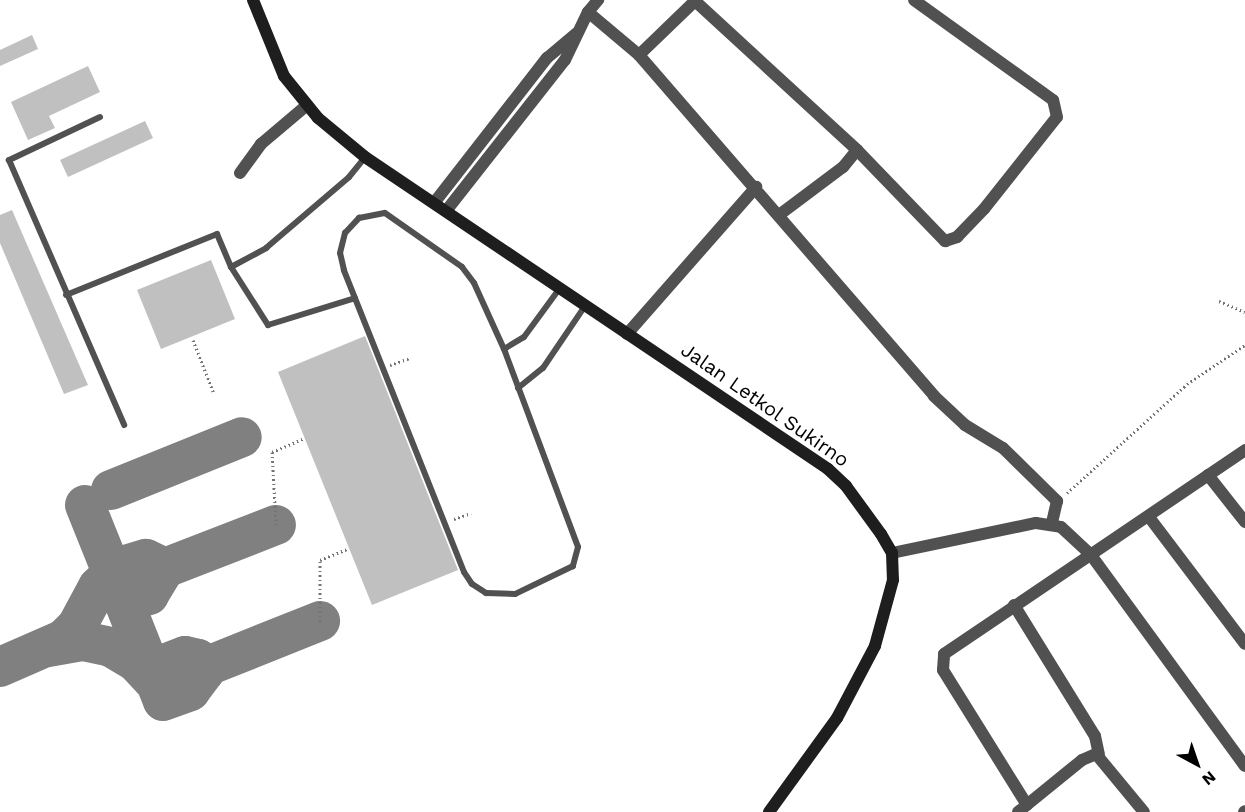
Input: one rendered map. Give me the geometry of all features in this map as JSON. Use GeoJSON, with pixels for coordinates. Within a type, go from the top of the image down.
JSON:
{"type":"FeatureCollection","features":[{"type":"Feature","properties":{"kind":"main road","name":"Jalan Letkol Sukirno"},"geometry":{"type":"LineString","coordinates":[[253,0],[284,76],[306,106],[365,157],[828,469],[865,510],[892,553]]}},
{"type":"Feature","properties":{"kind":"main road"},"geometry":{"type":"LineString","coordinates":[[769,812],[837,718],[875,646],[893,580],[892,553]]}},
{"type":"Feature","properties":{"kind":"street"},"geometry":{"type":"LineString","coordinates":[[639,55],[695,0],[857,150],[945,242],[957,237],[984,209],[1057,117],[1053,100],[914,0]]}},
{"type":"Feature","properties":{"kind":"street"},"geometry":{"type":"LineString","coordinates":[[440,207],[548,58],[577,33],[593,4],[756,188],[934,396],[965,425],[1004,448],[1057,501],[1052,523]]}},
{"type":"Feature","properties":{"kind":"street"},"geometry":{"type":"LineString","coordinates":[[240,173],[261,144],[306,106]]}},
{"type":"Feature","properties":{"kind":"street"},"geometry":{"type":"LineString","coordinates":[[779,215],[843,166],[857,150]]}},
{"type":"Feature","properties":{"kind":"street"},"geometry":{"type":"LineString","coordinates":[[627,334],[756,188]]}},
{"type":"Feature","properties":{"kind":"street"},"geometry":{"type":"LineString","coordinates":[[1099,754],[1082,760],[1022,809],[942,662],[949,647],[1149,518],[1245,450]]}},
{"type":"Feature","properties":{"kind":"street"},"geometry":{"type":"LineString","coordinates":[[1208,475],[1245,522]]}},
{"type":"Feature","properties":{"kind":"street"},"geometry":{"type":"LineString","coordinates":[[1149,518],[1245,644]]}},
{"type":"Feature","properties":{"kind":"street"},"geometry":{"type":"LineString","coordinates":[[892,553],[1052,523],[1091,555],[1245,765]]}},
{"type":"Feature","properties":{"kind":"street"},"geometry":{"type":"LineString","coordinates":[[1014,604],[1095,736],[1099,754],[1144,812]]}},
{"type":"Feature","properties":{"kind":"lane"},"geometry":{"type":"LineString","coordinates":[[100,117],[9,160],[124,425]]}},
{"type":"Feature","properties":{"kind":"lane"},"geometry":{"type":"LineString","coordinates":[[231,267],[266,248],[350,177],[365,157]]}},
{"type":"Feature","properties":{"kind":"lane"},"geometry":{"type":"LineString","coordinates":[[385,213],[462,267],[474,282],[504,349],[578,547],[573,566],[515,594],[486,593],[472,584],[464,572],[444,524],[355,298],[340,253],[345,232],[359,218],[385,213]]}},
{"type":"Feature","properties":{"kind":"lane"},"geometry":{"type":"LineString","coordinates":[[66,295],[217,234],[231,267],[268,325],[355,298]]}},
{"type":"Feature","properties":{"kind":"lane"},"geometry":{"type":"LineString","coordinates":[[504,349],[524,337],[560,288]]}},
{"type":"Feature","properties":{"kind":"lane"},"geometry":{"type":"LineString","coordinates":[[518,388],[543,368],[585,305]]}},
{"type":"Feature","properties":{"kind":"path"},"geometry":{"type":"LineString","coordinates":[[1219,301],[1245,312]]}},
{"type":"Feature","properties":{"kind":"path"},"geometry":{"type":"LineString","coordinates":[[193,340],[214,394]]}},
{"type":"Feature","properties":{"kind":"path"},"geometry":{"type":"LineString","coordinates":[[1057,501],[1187,384],[1245,345]]}},
{"type":"Feature","properties":{"kind":"path"},"geometry":{"type":"LineString","coordinates":[[383,368],[410,358]]}},
{"type":"Feature","properties":{"kind":"path"},"geometry":{"type":"LineString","coordinates":[[276,525],[272,452],[305,438]]}},
{"type":"Feature","properties":{"kind":"path"},"geometry":{"type":"LineString","coordinates":[[444,524],[471,513]]}},
{"type":"Feature","properties":{"kind":"path"},"geometry":{"type":"LineString","coordinates":[[320,621],[320,560],[349,548]]}},
{"type":"Feature","properties":{"kind":"building"},"geometry":{"type":"Polygon","coordinates":[[[32,35],[38,49],[0,66],[0,50],[32,35]]]}},
{"type":"Feature","properties":{"kind":"building"},"geometry":{"type":"Polygon","coordinates":[[[88,66],[100,92],[49,116],[55,128],[28,140],[11,102],[88,66]]]}},
{"type":"Feature","properties":{"kind":"building"},"geometry":{"type":"Polygon","coordinates":[[[145,121],[153,138],[68,177],[60,160],[145,121]]]}},
{"type":"Feature","properties":{"kind":"building"},"geometry":{"type":"Polygon","coordinates":[[[12,210],[88,385],[64,394],[0,243],[0,215],[12,210]]]}},
{"type":"Feature","properties":{"kind":"building"},"geometry":{"type":"Polygon","coordinates":[[[211,260],[235,319],[161,349],[137,290],[211,260]]]}},
{"type":"Feature","properties":{"kind":"building"},"geometry":{"type":"Polygon","coordinates":[[[365,336],[458,570],[372,605],[278,372],[365,336]]]}},
{"type":"Feature","properties":{"kind":"taxiway"},"geometry":{"type":"LineString","coordinates":[[111,490],[242,437]]}},
{"type":"Feature","properties":{"kind":"taxiway"},"geometry":{"type":"LineString","coordinates":[[85,505],[163,701],[190,691],[205,671],[198,659],[185,656],[151,669]]}},
{"type":"Feature","properties":{"kind":"taxiway"},"geometry":{"type":"LineString","coordinates":[[165,568],[276,525]]}},
{"type":"Feature","properties":{"kind":"taxiway"},"geometry":{"type":"LineString","coordinates":[[0,667],[64,639],[77,626],[98,587],[119,567],[146,559],[165,568],[149,595],[124,602]]}},
{"type":"Feature","properties":{"kind":"taxiway"},"geometry":{"type":"LineString","coordinates":[[205,667],[320,621]]}},
{"type":"Feature","properties":{"kind":"taxiway"},"geometry":{"type":"LineString","coordinates":[[48,647],[83,641],[111,647],[136,662],[153,680]]}}]}
